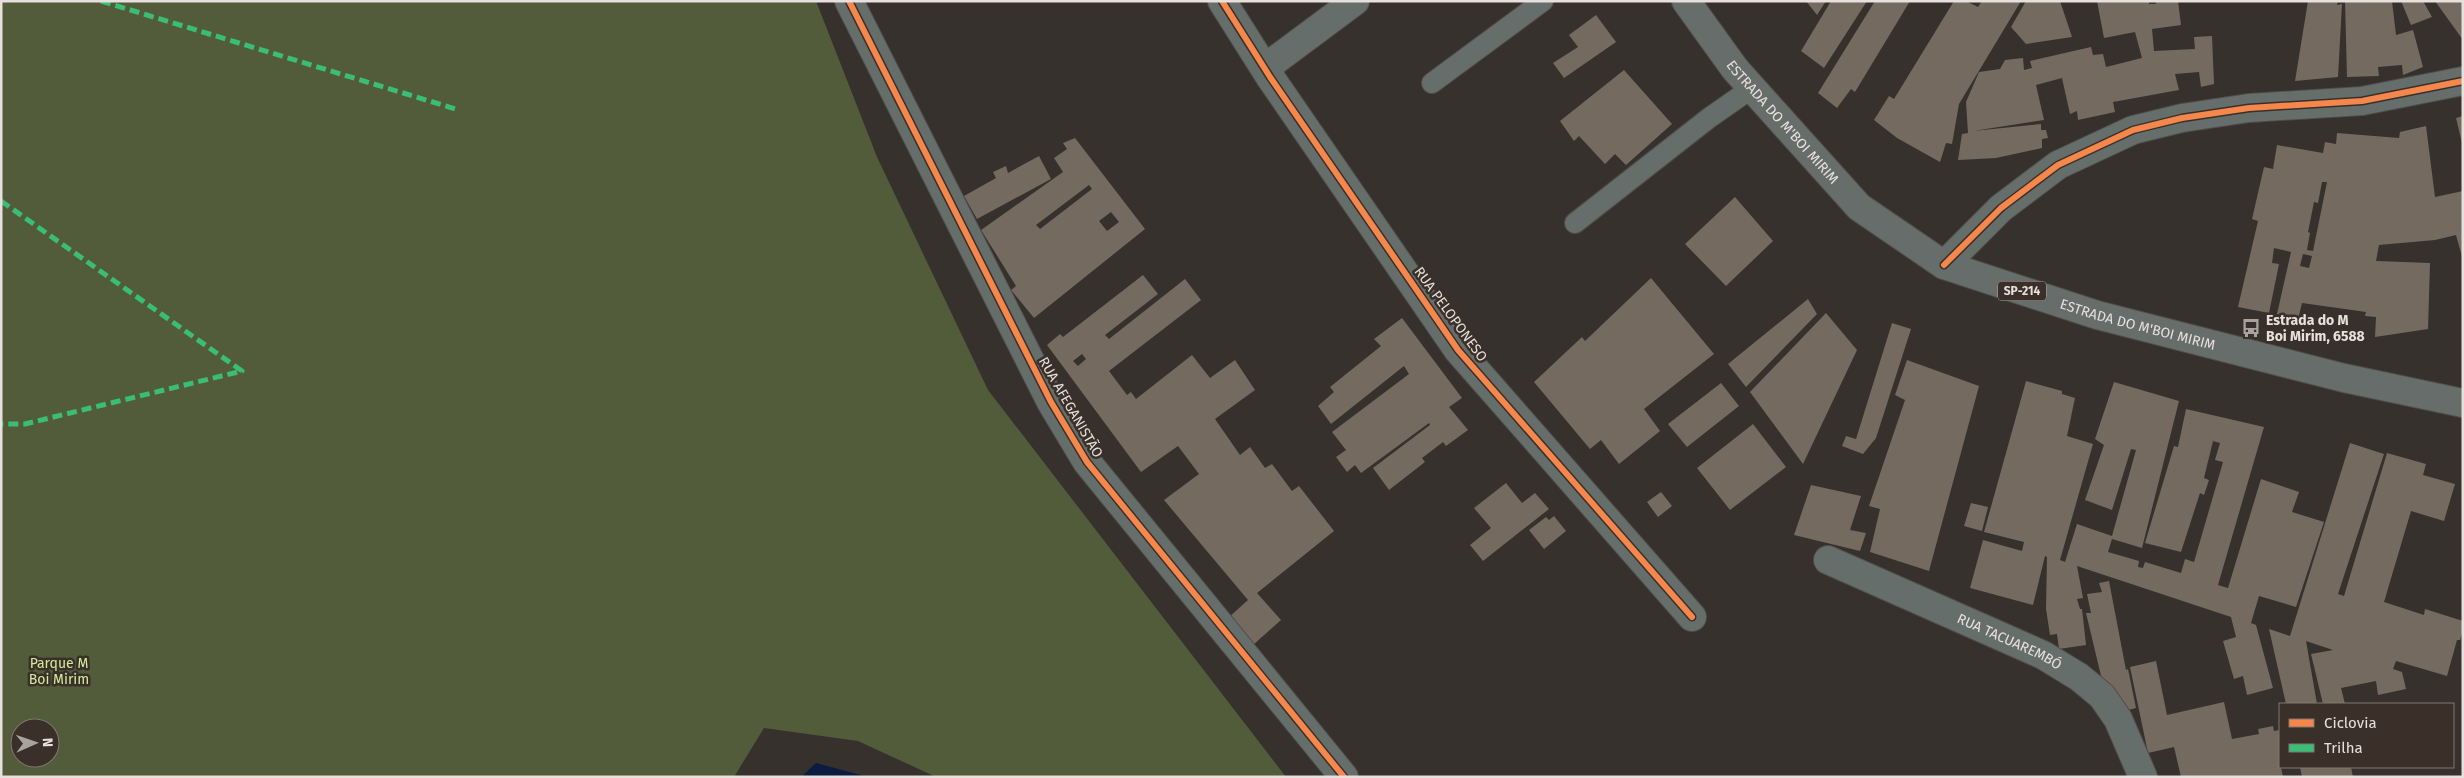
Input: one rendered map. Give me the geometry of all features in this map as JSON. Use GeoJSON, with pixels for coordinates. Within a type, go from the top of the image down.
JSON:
{"type":"FeatureCollection","features":[{"type":"Feature","properties":{"kind":"main road","name":"ESTRADA DO M'BOI MIRIM"},"geometry":{"type":"LineString","coordinates":[[1686,1],[1735,69],[1859,207],[1944,266],[2098,315],[2344,378],[2459,399]]}},
{"type":"Feature","properties":{"kind":"street","name":"RUA AFEGANISTÃO"},"geometry":{"type":"LineString","coordinates":[[849,1],[1050,402],[1087,462],[1344,777]]}},
{"type":"Feature","properties":{"kind":"street","name":"RUA PELOPONESO"},"geometry":{"type":"LineString","coordinates":[[1222,1],[1265,68],[1458,350],[1692,617]]}},
{"type":"Feature","properties":{"kind":"street"},"geometry":{"type":"LineString","coordinates":[[1265,68],[1354,1]]}},
{"type":"Feature","properties":{"kind":"street"},"geometry":{"type":"LineString","coordinates":[[1944,266],[2000,208],[2058,165],[2133,130],[2182,118],[2249,108],[2362,101],[2463,81]]}},
{"type":"Feature","properties":{"kind":"street","name":"RUA TACUAREMBÓ"},"geometry":{"type":"LineString","coordinates":[[1828,560],[2043,655],[2079,677],[2102,696],[2118,719],[2142,777]]}},
{"type":"Feature","properties":{"kind":"lane"},"geometry":{"type":"LineString","coordinates":[[1432,83],[1543,1]]}},
{"type":"Feature","properties":{"kind":"lane"},"geometry":{"type":"LineString","coordinates":[[1574,223],[1709,118],[1752,88]]}},
{"type":"Feature","properties":{"kind":"green space","name":"Parque M Boi Mirim"},"geometry":{"type":"Polygon","coordinates":[[[1,1],[816,1],[877,157],[988,390],[1286,777],[936,777],[858,741],[764,728],[734,777],[1,777],[1,1]]]}},
{"type":"Feature","properties":{"kind":"water"},"geometry":{"type":"Polygon","coordinates":[[[816,763],[868,777],[801,777],[816,763]]]}},
{"type":"Feature","properties":{"kind":"building"},"geometry":{"type":"Polygon","coordinates":[[[1806,1],[1826,1],[1817,15],[1806,1]]]}},
{"type":"Feature","properties":{"kind":"building"},"geometry":{"type":"Polygon","coordinates":[[[1831,1],[1867,1],[1824,68],[1801,51],[1831,1]]]}},
{"type":"Feature","properties":{"kind":"building"},"geometry":{"type":"Polygon","coordinates":[[[1875,1],[1910,1],[1855,92],[1851,89],[1837,108],[1818,93],[1875,1]]]}},
{"type":"Feature","properties":{"kind":"building"},"geometry":{"type":"Polygon","coordinates":[[[1954,1],[1966,1],[1978,7],[1982,1],[2021,1],[1959,104],[1952,144],[1946,143],[1940,162],[1897,138],[1874,120],[1889,96],[1894,99],[1954,1]]]}},
{"type":"Feature","properties":{"kind":"building"},"geometry":{"type":"Polygon","coordinates":[[[2026,1],[2060,1],[2072,37],[2026,44],[2011,27],[2026,1]]]}},
{"type":"Feature","properties":{"kind":"building"},"geometry":{"type":"Polygon","coordinates":[[[2097,1],[2149,1],[2149,4],[2156,4],[2155,1],[2178,1],[2181,25],[2152,29],[2154,51],[2195,49],[2194,37],[2212,36],[2214,84],[2201,87],[2199,72],[2175,74],[2179,90],[2113,102],[2115,112],[2078,120],[2077,111],[2070,114],[2062,78],[2036,85],[2044,120],[1973,131],[2041,124],[2041,130],[2046,130],[2048,138],[2042,139],[2042,148],[1996,158],[1958,160],[1962,134],[1968,133],[1966,102],[1979,72],[2000,69],[2005,60],[2023,58],[2024,70],[2032,68],[2030,61],[2091,47],[2093,55],[2103,54],[2106,67],[2142,58],[2135,32],[2104,38],[2097,1]]]}},
{"type":"Feature","properties":{"kind":"building"},"geometry":{"type":"Polygon","coordinates":[[[2308,1],[2338,1],[2337,5],[2342,4],[2338,77],[2295,81],[2308,1]]]}},
{"type":"Feature","properties":{"kind":"building"},"geometry":{"type":"Polygon","coordinates":[[[2345,1],[2392,1],[2396,35],[2413,30],[2423,67],[2403,75],[2402,65],[2378,67],[2379,76],[2347,77],[2345,1]]]}},
{"type":"Feature","properties":{"kind":"building"},"geometry":{"type":"Polygon","coordinates":[[[2401,1],[2423,1],[2432,17],[2411,25],[2401,1]]]}},
{"type":"Feature","properties":{"kind":"building"},"geometry":{"type":"Polygon","coordinates":[[[2435,1],[2463,1],[2463,40],[2435,1]]]}},
{"type":"Feature","properties":{"kind":"building"},"geometry":{"type":"Polygon","coordinates":[[[1596,15],[1616,42],[1564,78],[1553,63],[1578,47],[1569,35],[1596,15]]]}},
{"type":"Feature","properties":{"kind":"building"},"geometry":{"type":"Polygon","coordinates":[[[1624,70],[1672,124],[1626,165],[1615,154],[1605,164],[1579,136],[1574,141],[1560,121],[1624,70]]]}},
{"type":"Feature","properties":{"kind":"building"},"geometry":{"type":"Polygon","coordinates":[[[2463,116],[2463,143],[2462,143],[2456,118],[2463,116]]]}},
{"type":"Feature","properties":{"kind":"building"},"geometry":{"type":"Polygon","coordinates":[[[2426,126],[2435,197],[2463,191],[2463,260],[2456,235],[2435,240],[2379,245],[2376,261],[2430,263],[2428,329],[2375,337],[2376,317],[2365,316],[2366,312],[2302,303],[2298,319],[2277,314],[2291,252],[2274,248],[2272,263],[2279,264],[2269,313],[2238,307],[2258,221],[2252,219],[2264,167],[2273,169],[2277,145],[2323,153],[2325,142],[2336,144],[2337,133],[2399,138],[2400,132],[2426,126]],[[2322,182],[2318,203],[2314,202],[2308,232],[2310,233],[2307,250],[2313,251],[2327,182],[2322,182]],[[2303,254],[2300,266],[2309,268],[2312,256],[2303,254]]]}},
{"type":"Feature","properties":{"kind":"building"},"geometry":{"type":"Polygon","coordinates":[[[1075,138],[1145,229],[1034,318],[1011,290],[1016,286],[981,230],[1063,172],[1054,158],[1067,149],[1063,143],[1075,138]],[[1089,185],[1036,225],[1040,229],[1092,189],[1089,185]],[[1111,212],[1099,221],[1107,231],[1119,222],[1111,212]]]}},
{"type":"Feature","properties":{"kind":"building"},"geometry":{"type":"Polygon","coordinates":[[[1039,156],[1051,179],[977,219],[964,196],[996,178],[993,172],[1006,166],[1008,173],[1039,156]]]}},
{"type":"Feature","properties":{"kind":"building"},"geometry":{"type":"Polygon","coordinates":[[[1735,197],[1773,241],[1726,286],[1685,244],[1735,197]]]}},
{"type":"Feature","properties":{"kind":"building"},"geometry":{"type":"Polygon","coordinates":[[[1143,275],[1158,294],[1105,335],[1109,339],[1185,279],[1201,300],[1109,371],[1127,395],[1131,392],[1136,399],[1192,355],[1210,378],[1235,360],[1255,390],[1215,419],[1240,455],[1250,447],[1265,468],[1272,464],[1292,491],[1299,486],[1334,531],[1257,593],[1281,620],[1253,645],[1228,618],[1248,600],[1164,500],[1199,474],[1178,446],[1141,472],[1047,345],[1060,334],[1063,337],[1143,275]],[[1082,354],[1073,361],[1078,366],[1086,359],[1082,354]]]}},
{"type":"Feature","properties":{"kind":"building"},"geometry":{"type":"Polygon","coordinates":[[[1651,278],[1714,354],[1644,409],[1660,431],[1619,464],[1601,440],[1590,449],[1534,382],[1582,337],[1585,341],[1651,278]]]}},
{"type":"Feature","properties":{"kind":"building"},"geometry":{"type":"Polygon","coordinates":[[[1808,299],[1817,314],[1746,387],[1728,364],[1808,299]]]}},
{"type":"Feature","properties":{"kind":"building"},"geometry":{"type":"Polygon","coordinates":[[[1826,313],[1857,350],[1803,464],[1750,392],[1826,313]]]}},
{"type":"Feature","properties":{"kind":"building"},"geometry":{"type":"Polygon","coordinates":[[[1402,318],[1462,398],[1449,407],[1468,430],[1446,446],[1443,442],[1422,458],[1425,462],[1389,490],[1373,468],[1430,425],[1429,423],[1361,473],[1355,465],[1347,472],[1336,457],[1346,450],[1332,432],[1409,374],[1404,366],[1331,424],[1318,406],[1334,392],[1330,387],[1381,346],[1374,339],[1402,318]]]}},
{"type":"Feature","properties":{"kind":"building"},"geometry":{"type":"Polygon","coordinates":[[[1892,323],[1911,329],[1876,438],[1863,454],[1842,446],[1846,436],[1856,439],[1892,323]]]}},
{"type":"Feature","properties":{"kind":"building"},"geometry":{"type":"Polygon","coordinates":[[[1907,360],[1979,386],[1929,571],[1870,552],[1880,509],[1869,506],[1905,400],[1895,395],[1907,360]]]}},
{"type":"Feature","properties":{"kind":"building"},"geometry":{"type":"Polygon","coordinates":[[[2026,381],[2062,391],[2062,394],[2075,398],[2067,436],[2093,444],[2060,560],[2065,562],[2077,524],[2112,536],[2136,450],[2131,449],[2112,510],[2085,500],[2104,445],[2095,439],[2114,382],[2179,401],[2142,548],[2112,539],[2108,552],[2139,561],[2138,567],[2143,568],[2145,562],[2181,573],[2185,559],[2194,562],[2223,462],[2215,460],[2220,443],[2213,441],[2204,478],[2209,480],[2204,495],[2200,493],[2181,552],[2145,543],[2174,446],[2178,447],[2186,409],[2264,427],[2218,585],[2228,588],[2261,479],[2299,492],[2292,512],[2324,522],[2296,607],[2259,596],[2251,623],[2256,625],[2273,688],[2247,695],[2243,676],[2234,679],[2223,641],[2236,637],[2231,617],[2077,566],[2083,598],[2077,599],[2080,609],[2082,609],[2086,645],[2059,649],[2057,634],[2050,635],[2046,609],[2047,557],[2045,556],[2033,605],[1970,588],[1983,540],[2022,551],[2024,542],[1984,532],[2026,381]]]}},
{"type":"Feature","properties":{"kind":"building"},"geometry":{"type":"Polygon","coordinates":[[[1721,383],[1739,406],[1687,447],[1668,424],[1721,383]]]}},
{"type":"Feature","properties":{"kind":"building"},"geometry":{"type":"Polygon","coordinates":[[[1753,424],[1786,467],[1730,510],[1697,468],[1753,424]]]}},
{"type":"Feature","properties":{"kind":"building"},"geometry":{"type":"Polygon","coordinates":[[[2350,443],[2384,454],[2338,594],[2344,596],[2387,453],[2426,464],[2423,475],[2455,484],[2444,521],[2411,511],[2384,602],[2424,615],[2425,609],[2463,621],[2463,630],[2460,640],[2457,640],[2447,676],[2396,661],[2393,669],[2402,672],[2406,689],[2378,695],[2376,681],[2341,688],[2345,703],[2323,703],[2311,654],[2333,650],[2306,641],[2317,703],[2286,703],[2269,629],[2290,636],[2350,443]]]}},
{"type":"Feature","properties":{"kind":"building"},"geometry":{"type":"Polygon","coordinates":[[[1506,483],[1522,503],[1535,493],[1549,509],[1483,561],[1470,545],[1491,528],[1474,508],[1506,483]]]}},
{"type":"Feature","properties":{"kind":"building"},"geometry":{"type":"Polygon","coordinates":[[[1811,485],[1861,496],[1850,530],[1866,533],[1860,551],[1794,535],[1811,485]]]}},
{"type":"Feature","properties":{"kind":"building"},"geometry":{"type":"Polygon","coordinates":[[[1661,492],[1672,506],[1658,517],[1647,502],[1661,492]]]}},
{"type":"Feature","properties":{"kind":"building"},"geometry":{"type":"Polygon","coordinates":[[[1971,503],[1988,507],[1982,531],[1964,526],[1971,503]]]}},
{"type":"Feature","properties":{"kind":"building"},"geometry":{"type":"Polygon","coordinates":[[[1554,516],[1566,531],[1544,549],[1529,530],[1546,517],[1549,520],[1554,516]]]}},
{"type":"Feature","properties":{"kind":"building"},"geometry":{"type":"Polygon","coordinates":[[[2109,581],[2126,670],[2128,669],[2136,708],[2117,713],[2102,680],[2086,613],[2091,613],[2087,594],[2102,592],[2099,583],[2109,581]]]}},
{"type":"Feature","properties":{"kind":"building"},"geometry":{"type":"Polygon","coordinates":[[[2156,661],[2167,715],[2224,702],[2232,739],[2259,734],[2258,729],[2273,726],[2274,731],[2279,730],[2279,768],[2281,768],[2283,777],[2181,777],[2174,747],[2148,753],[2130,667],[2156,661]]]}},
{"type":"Feature","properties":{"kind":"building"},"geometry":{"type":"Polygon","coordinates":[[[2300,768],[2351,768],[2353,777],[2302,777],[2300,768]]]}},
{"type":"Feature","properties":{"kind":"marked path"},"geometry":{"type":"LineString","coordinates":[[101,1],[459,110]]}},
{"type":"Feature","properties":{"kind":"marked path"},"geometry":{"type":"LineString","coordinates":[[1,201],[242,371],[25,424],[1,424]]}},
{"type":"Feature","properties":{"kind":"cycle path"},"geometry":{"type":"LineString","coordinates":[[849,1],[1051,402],[1087,462],[1344,777]]}},
{"type":"Feature","properties":{"kind":"cycle path"},"geometry":{"type":"LineString","coordinates":[[1222,1],[1270,77],[1458,350],[1692,617]]}},
{"type":"Feature","properties":{"kind":"cycle path"},"geometry":{"type":"LineString","coordinates":[[1944,265],[2001,208],[2058,165],[2133,130],[2182,118],[2249,108],[2362,101],[2463,81]]}},
{"type":"Feature","properties":{"kind":"place","name":"Estrada do M Boi Mirim, 6588"},"geometry":{"type":"Point","coordinates":[2251,328]}}]}
